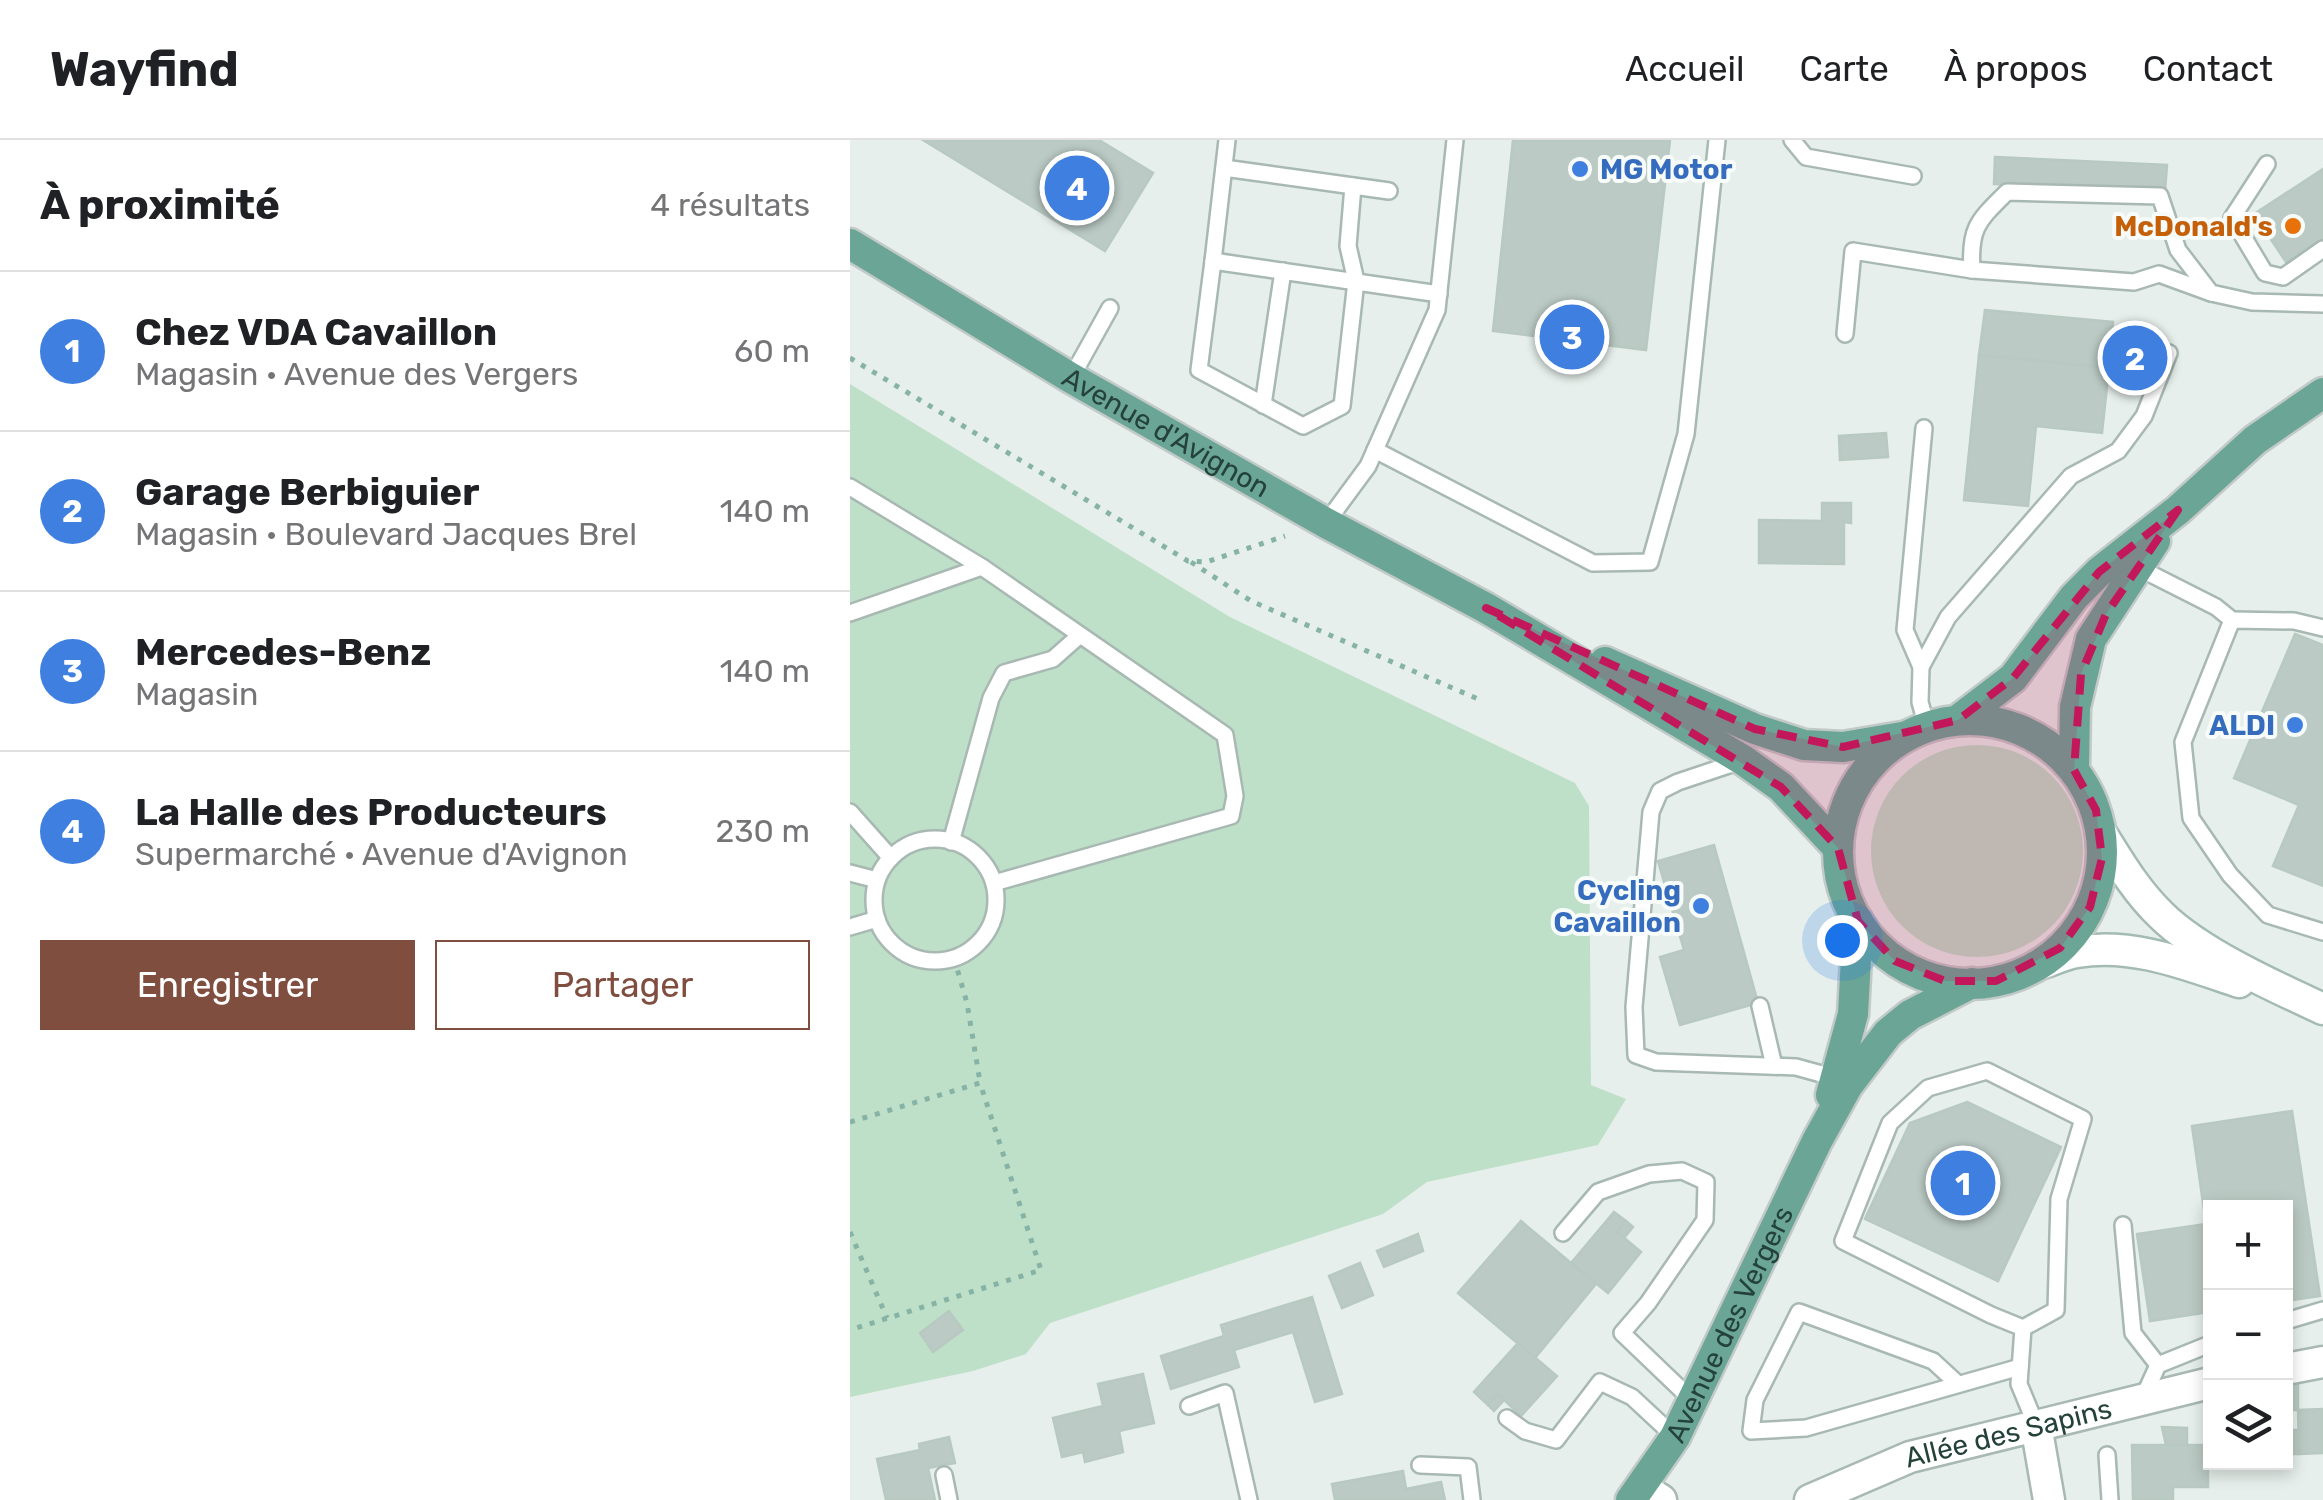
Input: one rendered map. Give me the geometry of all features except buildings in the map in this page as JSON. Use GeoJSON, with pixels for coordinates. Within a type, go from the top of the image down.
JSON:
{"type":"FeatureCollection","features":[{"type":"Feature","properties":{"kind":"main road","name":"Avenue d'Avignon"},"geometry":{"type":"LineString","coordinates":[[850,244],[1071,378],[1326,523],[1486,608],[1744,760],[1781,787],[1838,848]]}},
{"type":"Feature","properties":{"kind":"main road"},"geometry":{"type":"LineString","coordinates":[[1958,720],[2013,678],[2074,598],[2099,572],[2178,510],[2255,440],[2323,393]]}},
{"type":"Feature","properties":{"kind":"main road"},"geometry":{"type":"LineString","coordinates":[[2074,770],[2080,674],[2091,639],[2178,510]]}},
{"type":"Feature","properties":{"kind":"main road","name":"Avenue d'Avignon"},"geometry":{"type":"LineString","coordinates":[[1486,608],[1755,729],[1804,745],[1842,747],[1916,732]]}},
{"type":"Feature","properties":{"kind":"main road"},"geometry":{"type":"LineString","coordinates":[[1958,720],[2010,726],[2045,743],[2074,770],[2086,789],[2101,833],[2127,876],[2163,917],[2216,954],[2321,1008],[2149,954],[2105,950],[2077,952],[2019,974],[1972,984],[1946,982],[1919,973],[1874,943],[1846,898],[1838,848],[1841,822],[1857,784],[1882,753],[1916,732],[1958,720]]}},
{"type":"Feature","properties":{"kind":"main road"},"geometry":{"type":"LineString","coordinates":[[2040,964],[2060,948],[2090,907],[2099,883],[2101,833]]}},
{"type":"Feature","properties":{"kind":"main road","name":"Avenue des Vergers"},"geometry":{"type":"LineString","coordinates":[[1817,1141],[1853,1014],[1858,921]]}},
{"type":"Feature","properties":{"kind":"main road","name":"Avenue des Vergers"},"geometry":{"type":"LineString","coordinates":[[1644,1496],[1848,1085],[1888,1033],[1910,1015],[1972,984]]}},
{"type":"Feature","properties":{"kind":"main road"},"geometry":{"type":"LineString","coordinates":[[2293,1368],[2323,1362]]}},
{"type":"Feature","properties":{"kind":"main road","name":"Allée des Sapins"},"geometry":{"type":"LineString","coordinates":[[1810,1500],[1842,1494],[1910,1458],[2203,1385]]}},
{"type":"Feature","properties":{"kind":"main road"},"geometry":{"type":"LineString","coordinates":[[2036,1425],[2049,1500]]}},
{"type":"Feature","properties":{"kind":"lane"},"geometry":{"type":"LineString","coordinates":[[1227,140],[1198,370],[1303,426],[1342,406],[1356,281],[1348,246],[1352,186]]}},
{"type":"Feature","properties":{"kind":"lane"},"geometry":{"type":"LineString","coordinates":[[1326,523],[1368,466],[1436,310],[1455,140]]}},
{"type":"Feature","properties":{"kind":"lane"},"geometry":{"type":"LineString","coordinates":[[1376,450],[1593,563],[1650,562],[1686,434],[1717,140]]}},
{"type":"Feature","properties":{"kind":"lane"},"geometry":{"type":"LineString","coordinates":[[1792,140],[1806,156],[1913,176]]}},
{"type":"Feature","properties":{"kind":"lane"},"geometry":{"type":"LineString","coordinates":[[2267,164],[2232,218],[2265,273],[2282,277],[2323,249]]}},
{"type":"Feature","properties":{"kind":"lane"},"geometry":{"type":"LineString","coordinates":[[1224,168],[1390,191]]}},
{"type":"Feature","properties":{"kind":"lane"},"geometry":{"type":"LineString","coordinates":[[1972,270],[1970,252],[1977,222],[2007,192],[2160,196],[2178,250],[2211,293]]}},
{"type":"Feature","properties":{"kind":"lane"},"geometry":{"type":"LineString","coordinates":[[1845,334],[1852,251],[1972,270],[2134,282],[2159,274],[2211,293],[2252,302],[2323,304]]}},
{"type":"Feature","properties":{"kind":"lane"},"geometry":{"type":"LineString","coordinates":[[1212,261],[1439,294]]}},
{"type":"Feature","properties":{"kind":"lane"},"geometry":{"type":"LineString","coordinates":[[1263,404],[1283,271]]}},
{"type":"Feature","properties":{"kind":"lane"},"geometry":{"type":"LineString","coordinates":[[1071,378],[1110,308]]}},
{"type":"Feature","properties":{"kind":"lane"},"geometry":{"type":"LineString","coordinates":[[1921,667],[1948,617],[2072,476],[2118,451],[2144,416],[2169,352]]}},
{"type":"Feature","properties":{"kind":"lane"},"geometry":{"type":"LineString","coordinates":[[1916,732],[1921,667],[1905,630],[1924,428]]}},
{"type":"Feature","properties":{"kind":"lane"},"geometry":{"type":"LineString","coordinates":[[850,487],[982,567],[1225,736],[1236,796],[1230,816],[994,882]]}},
{"type":"Feature","properties":{"kind":"lane"},"geometry":{"type":"LineString","coordinates":[[850,613],[982,567]]}},
{"type":"Feature","properties":{"kind":"lane"},"geometry":{"type":"LineString","coordinates":[[2136,567],[2216,607],[2232,620],[2294,621],[2323,628]]}},
{"type":"Feature","properties":{"kind":"lane"},"geometry":{"type":"LineString","coordinates":[[2232,620],[2183,742],[2191,818],[2230,876],[2268,915],[2323,932]]}},
{"type":"Feature","properties":{"kind":"lane"},"geometry":{"type":"LineString","coordinates":[[951,842],[991,698],[1004,673],[1053,658],[1080,635]]}},
{"type":"Feature","properties":{"kind":"lane"},"geometry":{"type":"LineString","coordinates":[[1744,760],[1660,792],[1651,812],[1634,1007],[1636,1055],[1656,1062],[1796,1068],[1836,1078]]}},
{"type":"Feature","properties":{"kind":"lane"},"geometry":{"type":"LineString","coordinates":[[850,812],[891,858]]}},
{"type":"Feature","properties":{"kind":"lane"},"geometry":{"type":"LineString","coordinates":[[919,842],[951,842],[970,850],[985,864],[994,882],[997,904],[992,924],[980,942],[954,958],[922,960],[902,952],[887,938],[877,919],[877,880],[891,858],[919,842]]}},
{"type":"Feature","properties":{"kind":"lane"},"geometry":{"type":"LineString","coordinates":[[850,873],[877,880]]}},
{"type":"Feature","properties":{"kind":"lane"},"geometry":{"type":"LineString","coordinates":[[850,927],[877,919]]}},
{"type":"Feature","properties":{"kind":"lane"},"geometry":{"type":"LineString","coordinates":[[1760,1006],[1774,1066]]}},
{"type":"Feature","properties":{"kind":"lane"},"geometry":{"type":"LineString","coordinates":[[1987,1071],[2083,1119],[2058,1199],[2056,1310],[2023,1328],[1842,1240],[1890,1124],[1928,1088],[1987,1071]]}},
{"type":"Feature","properties":{"kind":"lane"},"geometry":{"type":"LineString","coordinates":[[1563,1234],[1598,1192],[1649,1174],[1682,1171],[1706,1182],[1705,1220],[1648,1303],[1622,1333],[1693,1402]]}},
{"type":"Feature","properties":{"kind":"lane"},"geometry":{"type":"LineString","coordinates":[[2123,1225],[2133,1333],[2158,1365]]}},
{"type":"Feature","properties":{"kind":"lane"},"geometry":{"type":"LineString","coordinates":[[2293,1319],[2323,1310]]}},
{"type":"Feature","properties":{"kind":"lane"},"geometry":{"type":"LineString","coordinates":[[1958,1384],[1933,1361],[1799,1312],[1755,1400],[1751,1432],[1806,1428],[2020,1367]]}},
{"type":"Feature","properties":{"kind":"lane"},"geometry":{"type":"LineString","coordinates":[[2023,1328],[2019,1384],[2036,1425]]}},
{"type":"Feature","properties":{"kind":"lane"},"geometry":{"type":"LineString","coordinates":[[2142,1398],[2158,1365],[2203,1347]]}},
{"type":"Feature","properties":{"kind":"lane"},"geometry":{"type":"LineString","coordinates":[[1507,1418],[1525,1431],[1556,1440],[1600,1382],[1632,1397],[1675,1437]]}},
{"type":"Feature","properties":{"kind":"lane"},"geometry":{"type":"LineString","coordinates":[[1189,1406],[1226,1393],[1248,1500]]}},
{"type":"Feature","properties":{"kind":"lane"},"geometry":{"type":"LineString","coordinates":[[2107,1456],[2110,1500]]}},
{"type":"Feature","properties":{"kind":"lane"},"geometry":{"type":"LineString","coordinates":[[1420,1464],[1468,1467],[1472,1500]]}},
{"type":"Feature","properties":{"kind":"lane"},"geometry":{"type":"LineString","coordinates":[[944,1475],[949,1500]]}},
{"type":"Feature","properties":{"kind":"path"},"geometry":{"type":"LineString","coordinates":[[850,358],[1251,601],[1478,699]]}},
{"type":"Feature","properties":{"kind":"path"},"geometry":{"type":"LineString","coordinates":[[1188,561],[1206,562],[1326,523]]}},
{"type":"Feature","properties":{"kind":"path"},"geometry":{"type":"LineString","coordinates":[[850,1330],[1041,1270],[980,1083],[967,1003],[954,958]]}},
{"type":"Feature","properties":{"kind":"path"},"geometry":{"type":"LineString","coordinates":[[850,1122],[980,1083]]}},
{"type":"Feature","properties":{"kind":"path"},"geometry":{"type":"LineString","coordinates":[[850,1232],[887,1318]]}},
{"type":"Feature","properties":{"kind":"highlighted area"},"geometry":{"type":"Polygon","coordinates":[[[2178,510],[2106,614],[2081,674],[2074,770],[2096,810],[2102,858],[2090,907],[2060,948],[1996,981],[1945,981],[1895,961],[1858,921],[1838,848],[1781,787],[1486,608],[1755,729],[1843,747],[1958,720],[2013,678],[2099,572],[2178,510]]]}},
{"type":"Feature","properties":{"kind":"green space"},"geometry":{"type":"Polygon","coordinates":[[[850,384],[1230,617],[1575,783],[1589,806],[1591,1085],[1626,1099],[1598,1145],[1427,1182],[1383,1214],[1050,1323],[1026,1354],[973,1371],[850,1397],[850,384]]]}},
{"type":"Feature","properties":{"kind":"green space"},"geometry":{"type":"Polygon","coordinates":[[[1977,745],[2018,753],[2052,776],[2075,810],[2083,851],[2075,892],[2052,926],[2018,949],[1977,957],[1936,949],[1902,926],[1879,892],[1871,851],[1879,810],[1902,776],[1936,753],[1977,745]]]}},
{"type":"Feature","properties":{"kind":"place","name":"MG Motor"},"geometry":{"type":"Point","coordinates":[1580,169]}},
{"type":"Feature","properties":{"kind":"place","name":"La Halle des Producteurs"},"geometry":{"type":"Point","coordinates":[1077,188]}},
{"type":"Feature","properties":{"kind":"place","name":"McDonald's"},"geometry":{"type":"Point","coordinates":[2293,226]}},
{"type":"Feature","properties":{"kind":"place","name":"Mercedes-Benz"},"geometry":{"type":"Point","coordinates":[1572,337]}},
{"type":"Feature","properties":{"kind":"place","name":"Garage Berbiguier"},"geometry":{"type":"Point","coordinates":[2135,358]}},
{"type":"Feature","properties":{"kind":"place","name":"ALDI"},"geometry":{"type":"Point","coordinates":[2295,725]}},
{"type":"Feature","properties":{"kind":"place","name":"Cycling Cavaillon"},"geometry":{"type":"Point","coordinates":[1701,906]}},
{"type":"Feature","properties":{"kind":"place","name":"Chez VDA Cavaillon"},"geometry":{"type":"Point","coordinates":[1963,1183]}}]}
